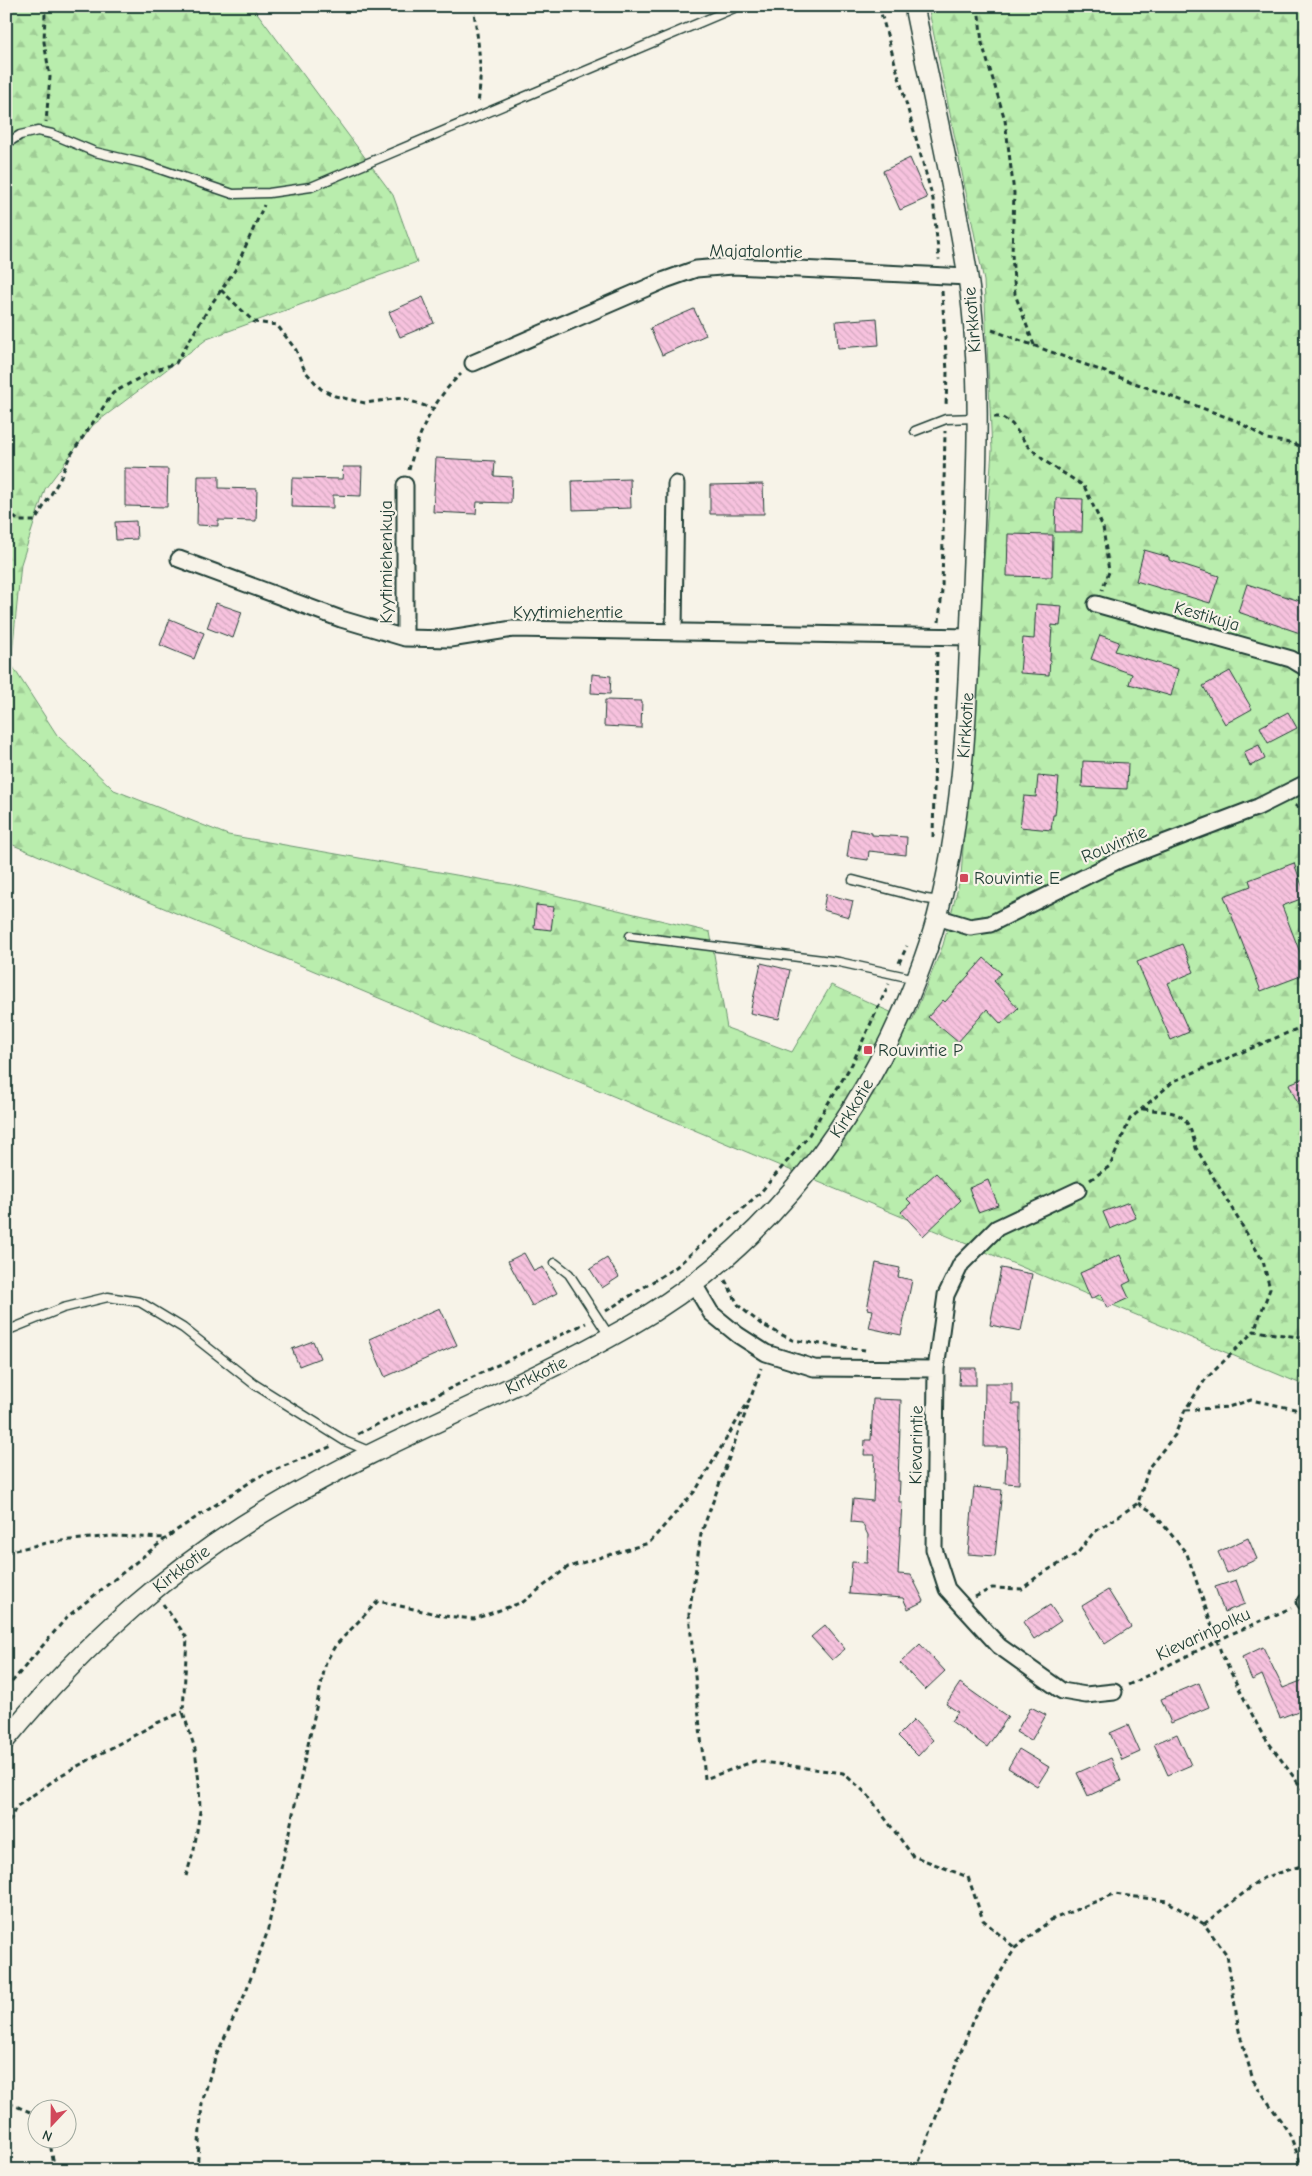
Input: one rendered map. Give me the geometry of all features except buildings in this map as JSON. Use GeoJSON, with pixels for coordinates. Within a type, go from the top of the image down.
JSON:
{"type":"FeatureCollection","features":[{"type":"Feature","properties":{"kind":"street","name":"Kirkkotie"},"geometry":{"type":"LineString","coordinates":[[6,1739],[73,1662],[153,1589],[228,1534],[279,1503],[373,1452],[550,1369],[610,1337],[632,1325],[694,1284],[717,1265],[786,1199],[819,1160],[852,1111],[891,1038],[916,979],[939,909],[957,803],[970,637],[978,418],[976,368],[968,278],[914,6]]}},
{"type":"Feature","properties":{"kind":"street","name":"Majatalontie"},"geometry":{"type":"LineString","coordinates":[[472,363],[665,280],[696,269],[733,266],[968,278]]}},
{"type":"Feature","properties":{"kind":"street"},"geometry":{"type":"LineString","coordinates":[[674,630],[676,484]]}},
{"type":"Feature","properties":{"kind":"street","name":"Kyytimiehenkuja"},"geometry":{"type":"LineString","coordinates":[[405,486],[405,638]]}},
{"type":"Feature","properties":{"kind":"street","name":"Kyytimiehentie"},"geometry":{"type":"LineString","coordinates":[[179,559],[341,619],[405,638],[450,639],[513,629],[674,630],[970,637]]}},
{"type":"Feature","properties":{"kind":"street","name":"Kestikuja"},"geometry":{"type":"LineString","coordinates":[[1096,604],[1291,658],[1306,668]]}},
{"type":"Feature","properties":{"kind":"street","name":"Rouvintie"},"geometry":{"type":"LineString","coordinates":[[939,909],[970,927],[990,924],[1119,860],[1258,807],[1306,783]]}},
{"type":"Feature","properties":{"kind":"street","name":"Kievarintie"},"geometry":{"type":"LineString","coordinates":[[1078,1190],[997,1228],[961,1264],[946,1295],[936,1369],[934,1548],[947,1589],[999,1646],[1062,1690],[1086,1695],[1114,1692]]}},
{"type":"Feature","properties":{"kind":"street"},"geometry":{"type":"LineString","coordinates":[[694,1284],[711,1313],[738,1335],[766,1353],[814,1368],[936,1369]]}},
{"type":"Feature","properties":{"kind":"lane"},"geometry":{"type":"LineString","coordinates":[[6,144],[20,134],[45,133],[66,138],[95,152],[142,163],[233,194],[269,193],[311,187],[738,6]]}},
{"type":"Feature","properties":{"kind":"lane"},"geometry":{"type":"LineString","coordinates":[[915,431],[946,419],[978,418]]}},
{"type":"Feature","properties":{"kind":"lane"},"geometry":{"type":"LineString","coordinates":[[853,880],[926,899],[939,909]]}},
{"type":"Feature","properties":{"kind":"lane"},"geometry":{"type":"LineString","coordinates":[[630,936],[839,962],[916,979]]}},
{"type":"Feature","properties":{"kind":"lane"},"geometry":{"type":"LineString","coordinates":[[555,1263],[568,1274],[610,1337]]}},
{"type":"Feature","properties":{"kind":"lane"},"geometry":{"type":"LineString","coordinates":[[6,1331],[63,1308],[108,1297],[140,1302],[183,1328],[254,1384],[345,1441],[373,1452]]}},
{"type":"Feature","properties":{"kind":"path"},"geometry":{"type":"LineString","coordinates":[[40,6],[44,14],[44,42],[50,77],[45,133]]}},
{"type":"Feature","properties":{"kind":"path"},"geometry":{"type":"LineString","coordinates":[[473,6],[478,37],[480,73],[475,118]]}},
{"type":"Feature","properties":{"kind":"path"},"geometry":{"type":"LineString","coordinates":[[879,6],[932,199],[941,277],[947,372],[933,847]]}},
{"type":"Feature","properties":{"kind":"path"},"geometry":{"type":"LineString","coordinates":[[978,6],[982,43],[1005,120],[1014,193],[1012,254],[1015,294],[1034,346]]}},
{"type":"Feature","properties":{"kind":"path"},"geometry":{"type":"LineString","coordinates":[[6,511],[19,521],[35,521],[60,479],[70,456],[113,393],[148,373],[176,362],[235,270],[269,193]]}},
{"type":"Feature","properties":{"kind":"path"},"geometry":{"type":"LineString","coordinates":[[221,290],[254,322],[277,325],[296,350],[305,371],[321,389],[335,396],[365,404],[402,398],[434,409]]}},
{"type":"Feature","properties":{"kind":"path"},"geometry":{"type":"LineString","coordinates":[[972,322],[1237,421],[1267,439],[1295,444],[1306,450]]}},
{"type":"Feature","properties":{"kind":"path"},"geometry":{"type":"LineString","coordinates":[[405,486],[413,452],[434,409],[455,379],[472,363]]}},
{"type":"Feature","properties":{"kind":"path"},"geometry":{"type":"LineString","coordinates":[[978,418],[1001,417],[1012,424],[1027,445],[1046,462],[1084,486],[1103,527],[1109,572],[1096,604]]}},
{"type":"Feature","properties":{"kind":"path"},"geometry":{"type":"LineString","coordinates":[[6,1690],[67,1617],[166,1538],[258,1477],[345,1441],[485,1371],[578,1328],[676,1267],[760,1193],[807,1138],[852,1064],[910,941]]}},
{"type":"Feature","properties":{"kind":"path"},"geometry":{"type":"LineString","coordinates":[[1078,1190],[1110,1166],[1130,1120],[1174,1082],[1306,1025]]}},
{"type":"Feature","properties":{"kind":"path"},"geometry":{"type":"LineString","coordinates":[[962,1605],[992,1588],[1022,1589],[1039,1575],[1077,1554],[1093,1533],[1138,1503],[1149,1468],[1175,1436],[1185,1410],[1204,1380],[1254,1331],[1270,1289],[1263,1262],[1196,1148],[1192,1128],[1178,1113],[1143,1109]]}},
{"type":"Feature","properties":{"kind":"path"},"geometry":{"type":"LineString","coordinates":[[704,1243],[739,1306],[761,1324],[792,1340],[870,1351]]}},
{"type":"Feature","properties":{"kind":"path"},"geometry":{"type":"LineString","coordinates":[[1254,1331],[1306,1338]]}},
{"type":"Feature","properties":{"kind":"path"},"geometry":{"type":"LineString","coordinates":[[766,1353],[701,1534],[689,1614],[705,1779],[755,1761],[843,1772],[867,1794],[913,1856],[968,1877],[983,1920],[1015,1948]]}},
{"type":"Feature","properties":{"kind":"path"},"geometry":{"type":"LineString","coordinates":[[197,2170],[202,2103],[215,2058],[245,1994],[267,1933],[326,1662],[335,1646],[378,1600],[445,1616],[474,1618],[523,1602],[568,1567],[649,1543],[696,1490],[751,1397]]}},
{"type":"Feature","properties":{"kind":"path"},"geometry":{"type":"LineString","coordinates":[[1185,1410],[1228,1407],[1251,1400],[1295,1409],[1306,1404]]}},
{"type":"Feature","properties":{"kind":"path"},"geometry":{"type":"LineString","coordinates":[[1138,1503],[1153,1512],[1187,1554],[1216,1641],[1261,1732],[1306,1794]]}},
{"type":"Feature","properties":{"kind":"path"},"geometry":{"type":"LineString","coordinates":[[6,1552],[51,1542],[112,1536],[166,1538]]}},
{"type":"Feature","properties":{"kind":"path"},"geometry":{"type":"LineString","coordinates":[[153,1589],[187,1638],[183,1712],[195,1749],[200,1811],[194,1850],[186,1876]]}},
{"type":"Feature","properties":{"kind":"path","name":"Kievarinpolku"},"geometry":{"type":"LineString","coordinates":[[1114,1692],[1216,1641],[1305,1602]]}},
{"type":"Feature","properties":{"kind":"path"},"geometry":{"type":"LineString","coordinates":[[6,1830],[16,1807],[63,1774],[157,1723],[183,1712]]}},
{"type":"Feature","properties":{"kind":"path"},"geometry":{"type":"LineString","coordinates":[[1204,1924],[1262,1878],[1298,1867],[1306,1860]]}},
{"type":"Feature","properties":{"kind":"path"},"geometry":{"type":"LineString","coordinates":[[916,2170],[974,2017],[1015,1948],[1052,1920],[1114,1894],[1166,1902],[1204,1924],[1227,1955],[1240,2031],[1252,2080],[1289,2133],[1304,2170]]}},
{"type":"Feature","properties":{"kind":"path"},"geometry":{"type":"LineString","coordinates":[[6,2094],[11,2104],[28,2111]]}},
{"type":"Feature","properties":{"kind":"path"},"geometry":{"type":"LineString","coordinates":[[6,2106],[11,2104]]}},
{"type":"Feature","properties":{"kind":"path"},"geometry":{"type":"LineString","coordinates":[[52,2148],[55,2170]]}},
{"type":"Feature","properties":{"kind":"green space"},"geometry":{"type":"Polygon","coordinates":[[[6,6],[252,6],[393,195],[417,262],[207,339],[93,425],[45,489],[21,564],[11,664],[57,735],[114,790],[228,835],[513,885],[710,932],[727,1028],[792,1052],[831,985],[912,1021],[943,945],[961,876],[992,450],[984,281],[928,6],[1306,6],[1306,1386],[6,842],[6,6]]]}},
{"type":"Feature","properties":{"kind":"place","name":"Rouvintie E"},"geometry":{"type":"Point","coordinates":[964,878]}},
{"type":"Feature","properties":{"kind":"place","name":"Rouvintie P"},"geometry":{"type":"Point","coordinates":[868,1050]}}]}
